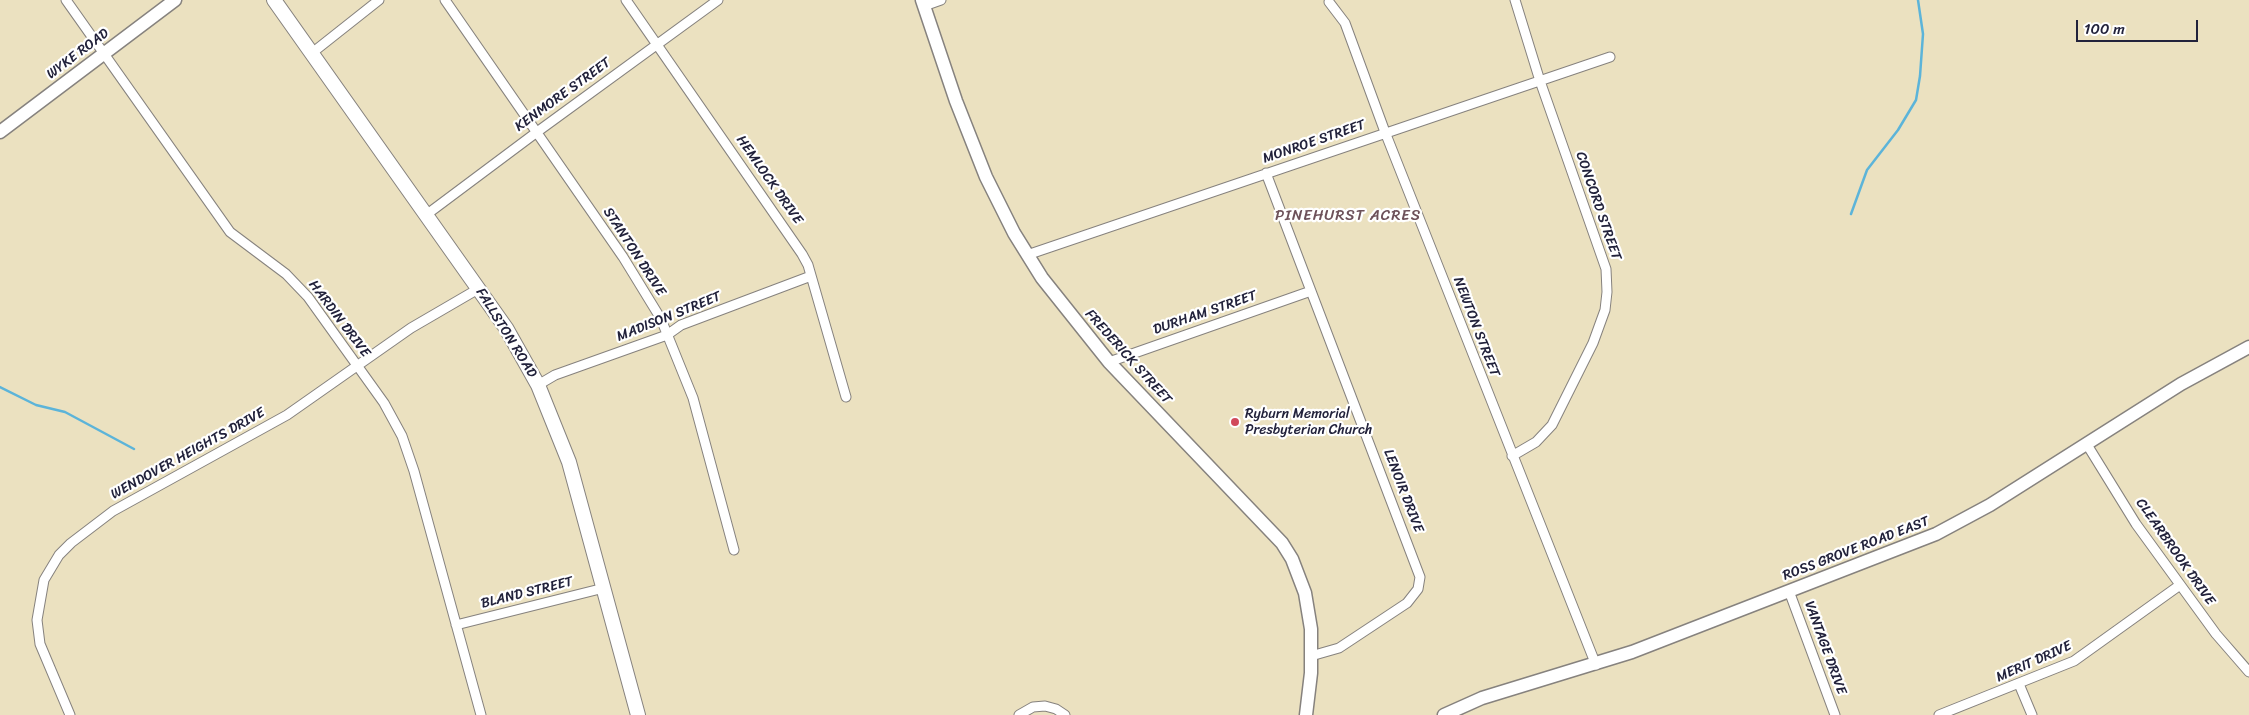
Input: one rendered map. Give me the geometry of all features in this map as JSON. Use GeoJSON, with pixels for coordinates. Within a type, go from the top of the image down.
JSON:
{"type":"FeatureCollection","features":[{"type":"Feature","properties":{"kind":"main road","name":"FALLSTON ROAD"},"geometry":{"type":"LineString","coordinates":[[274,0],[506,328],[538,385],[566,451],[638,715]]}},
{"type":"Feature","properties":{"kind":"street","name":"HARDIN DRIVE"},"geometry":{"type":"LineString","coordinates":[[66,0],[230,232],[286,274],[308,297],[384,403],[402,436],[414,471],[481,715]]}},
{"type":"Feature","properties":{"kind":"street","name":"WYKE ROAD"},"geometry":{"type":"LineString","coordinates":[[0,132],[175,0]]}},
{"type":"Feature","properties":{"kind":"street"},"geometry":{"type":"LineString","coordinates":[[312,53],[379,0]]}},
{"type":"Feature","properties":{"kind":"street","name":"STANTON DRIVE"},"geometry":{"type":"LineString","coordinates":[[446,0],[623,256],[661,319],[693,398],[734,550]]}},
{"type":"Feature","properties":{"kind":"street","name":"HEMLOCK DRIVE"},"geometry":{"type":"LineString","coordinates":[[626,0],[802,254],[811,276],[846,397]]}},
{"type":"Feature","properties":{"kind":"street","name":"KENMORE STREET"},"geometry":{"type":"LineString","coordinates":[[426,215],[718,0]]}},
{"type":"Feature","properties":{"kind":"street"},"geometry":{"type":"LineString","coordinates":[[923,3],[941,0]]}},
{"type":"Feature","properties":{"kind":"street","name":"CONCORD STREET"},"geometry":{"type":"LineString","coordinates":[[1512,456],[1536,442],[1552,425],[1593,343],[1606,302],[1606,269],[1540,81],[1515,0]]}},
{"type":"Feature","properties":{"kind":"street","name":"NEWTON STREET"},"geometry":{"type":"LineString","coordinates":[[1328,2],[1338,11],[1345,23],[1385,132],[1596,664]]}},
{"type":"Feature","properties":{"kind":"street","name":"FREDERICK STREET"},"geometry":{"type":"LineString","coordinates":[[923,3],[956,102],[986,177],[1027,255],[1064,307],[1109,362],[1282,543],[1292,559],[1306,592],[1311,630],[1311,656],[1306,715]]}},
{"type":"Feature","properties":{"kind":"street","name":"MONROE STREET"},"geometry":{"type":"LineString","coordinates":[[1027,255],[1266,172],[1610,57]]}},
{"type":"Feature","properties":{"kind":"street","name":"LENOIR DRIVE"},"geometry":{"type":"LineString","coordinates":[[1266,172],[1420,577],[1418,589],[1407,603],[1339,648],[1311,656]]}},
{"type":"Feature","properties":{"kind":"street","name":"MADISON STREET"},"geometry":{"type":"LineString","coordinates":[[538,385],[555,374],[667,335],[681,324],[811,276]]}},
{"type":"Feature","properties":{"kind":"street","name":"WENDOVER HEIGHTS DRIVE"},"geometry":{"type":"LineString","coordinates":[[70,715],[40,644],[38,632],[40,591],[44,580],[60,555],[89,528],[113,511],[287,415],[411,328],[478,289]]}},
{"type":"Feature","properties":{"kind":"street","name":"DURHAM STREET"},"geometry":{"type":"LineString","coordinates":[[1109,362],[1311,290]]}},
{"type":"Feature","properties":{"kind":"street","name":"ROSS GROVE ROAD EAST"},"geometry":{"type":"LineString","coordinates":[[1444,715],[1482,698],[1596,664],[1936,534],[1990,505],[2181,384],[2249,347]]}},
{"type":"Feature","properties":{"kind":"street","name":"CLEARBROOK DRIVE"},"geometry":{"type":"LineString","coordinates":[[2086,443],[2136,524],[2216,634],[2249,672]]}},
{"type":"Feature","properties":{"kind":"street","name":"MERIT DRIVE"},"geometry":{"type":"LineString","coordinates":[[1939,715],[2074,661],[2180,584]]}},
{"type":"Feature","properties":{"kind":"street","name":"BLAND STREET"},"geometry":{"type":"LineString","coordinates":[[456,625],[604,588]]}},
{"type":"Feature","properties":{"kind":"street","name":"VANTAGE DRIVE"},"geometry":{"type":"LineString","coordinates":[[1789,591],[1835,715]]}},
{"type":"Feature","properties":{"kind":"street"},"geometry":{"type":"LineString","coordinates":[[2019,684],[2032,715]]}},
{"type":"Feature","properties":{"kind":"street"},"geometry":{"type":"LineString","coordinates":[[1019,715],[1033,707],[1044,706],[1056,709],[1066,715]]}},
{"type":"Feature","properties":{"kind":"waterway"},"geometry":{"type":"LineString","coordinates":[[1851,214],[1867,170],[1898,130],[1916,100],[1923,34],[1918,0]]}},
{"type":"Feature","properties":{"kind":"waterway"},"geometry":{"type":"LineString","coordinates":[[0,387],[36,405],[65,412],[134,449]]}},
{"type":"Feature","properties":{"kind":"place","name":"Ryburn Memorial Presbyterian Church"},"geometry":{"type":"Point","coordinates":[1235,422]}},
{"type":"Feature","properties":{"kind":"district","name":"PINEHURST ACRES"},"geometry":{"type":"Point","coordinates":[1348,216]}}]}
